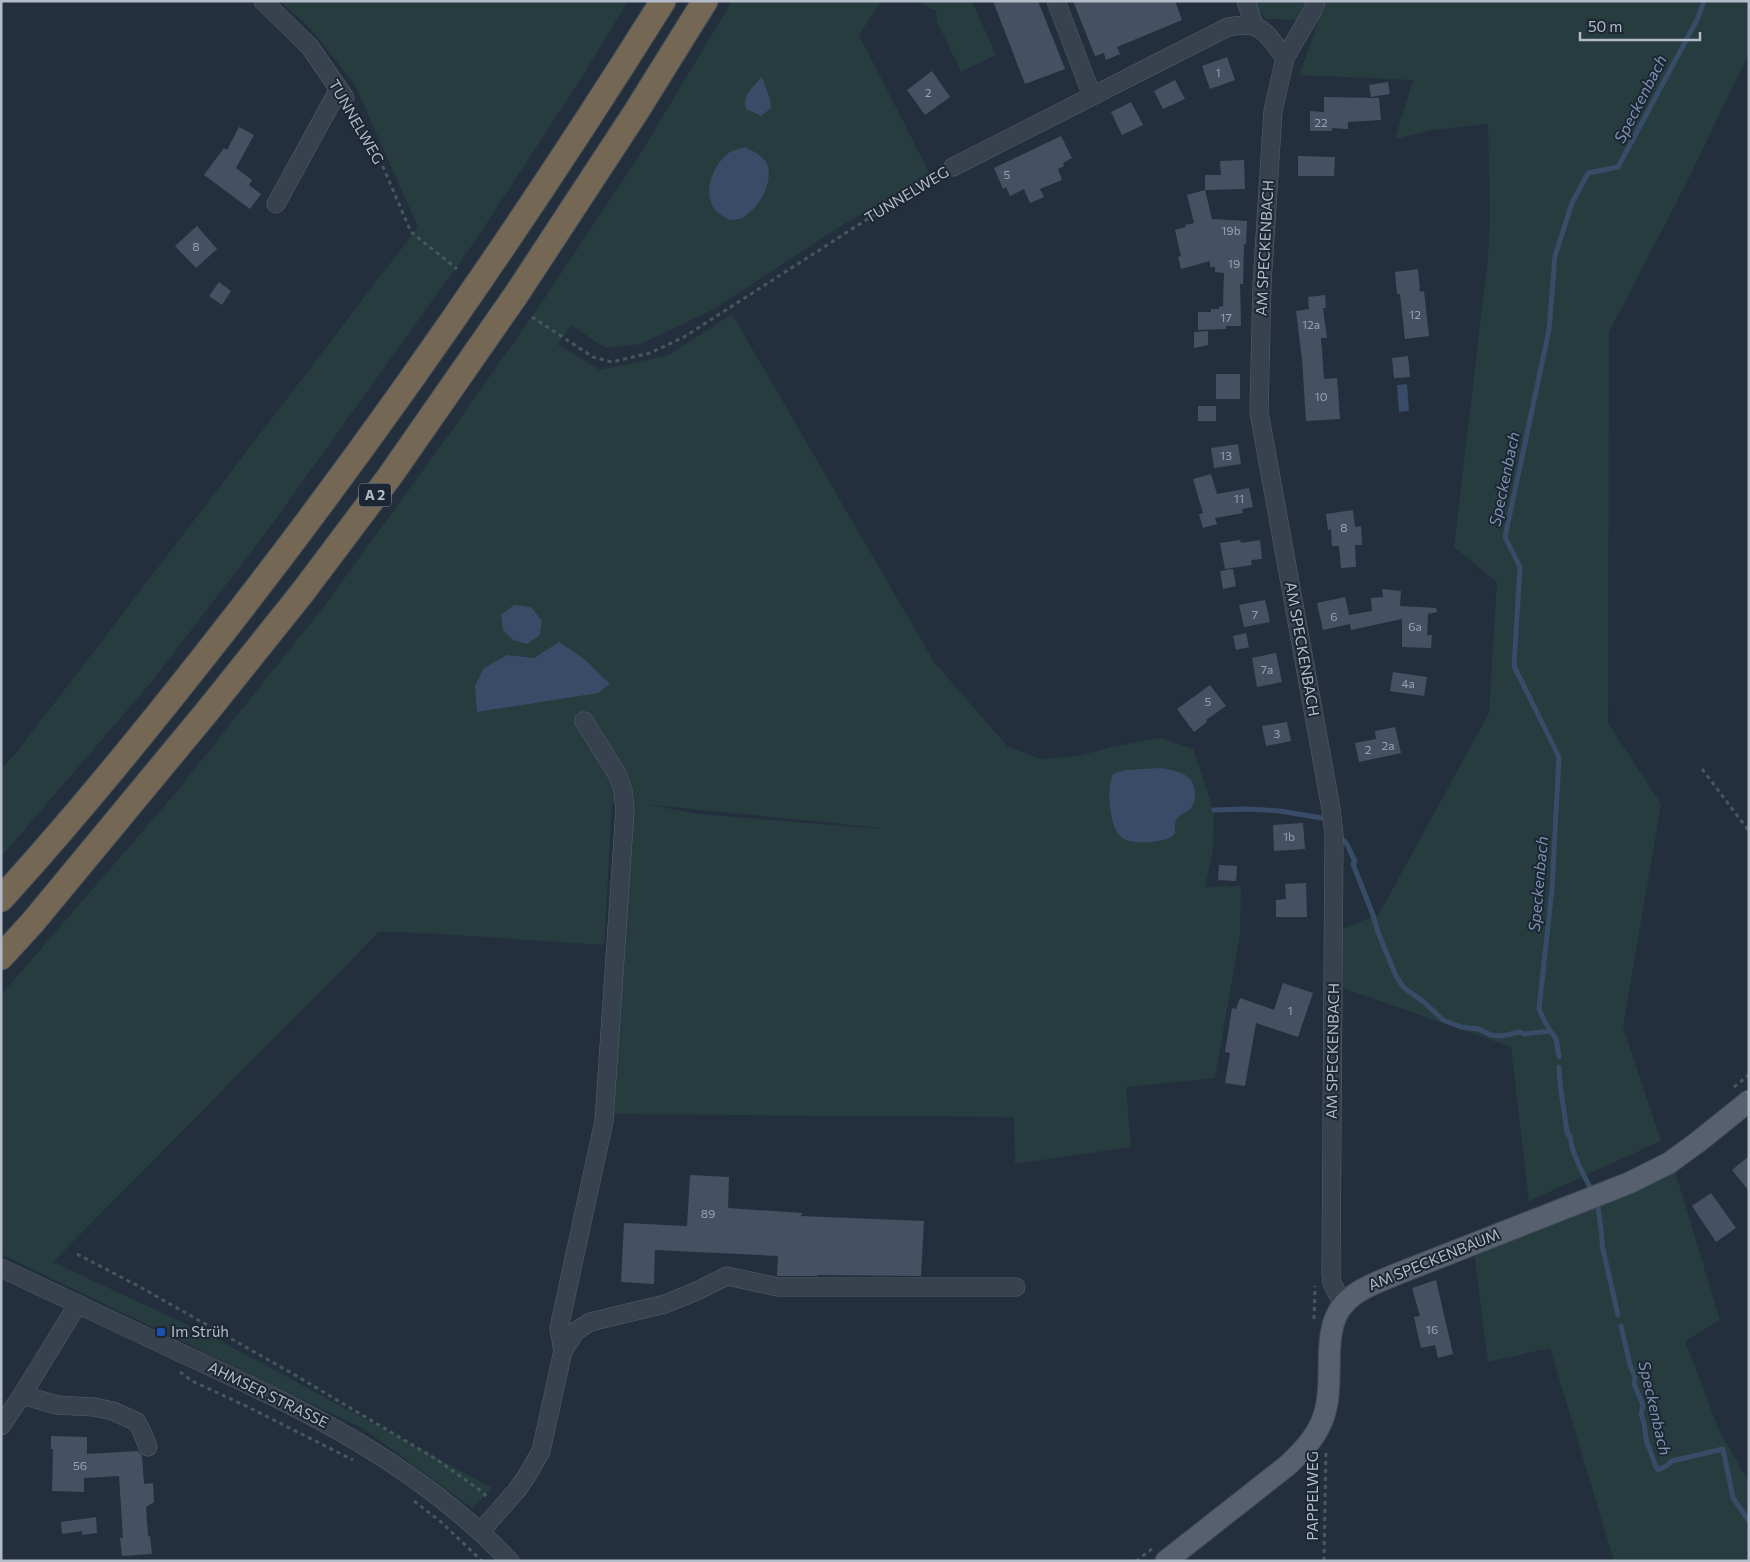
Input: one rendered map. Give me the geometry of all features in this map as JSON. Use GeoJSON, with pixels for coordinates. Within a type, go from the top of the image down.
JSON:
{"type":"FeatureCollection","features":[{"type":"Feature","properties":{"kind":"highway","name":"A 2"},"geometry":{"type":"LineString","coordinates":[[1,899],[98,789],[275,567],[363,446],[532,205],[662,1]]}},
{"type":"Feature","properties":{"kind":"highway","name":"A 2"},"geometry":{"type":"LineString","coordinates":[[1,957],[33,922],[210,708],[302,593],[384,484],[516,295],[636,112],[705,1]]}},
{"type":"Feature","properties":{"kind":"main road","name":"AM SPECKENBAUM"},"geometry":{"type":"LineString","coordinates":[[1162,1552],[1288,1465],[1316,1434],[1326,1410],[1329,1393],[1331,1330],[1336,1315],[1343,1304],[1367,1287],[1396,1274],[1629,1183],[1669,1164],[1749,1101]]}},
{"type":"Feature","properties":{"kind":"street","name":"TUNNELWEG"},"geometry":{"type":"LineString","coordinates":[[264,1],[310,47],[342,94]]}},
{"type":"Feature","properties":{"kind":"street"},"geometry":{"type":"LineString","coordinates":[[1056,1],[1092,96]]}},
{"type":"Feature","properties":{"kind":"street"},"geometry":{"type":"LineString","coordinates":[[1246,1],[1254,25],[1266,32],[1285,58]]}},
{"type":"Feature","properties":{"kind":"street","name":"AM SPECKENBACH"},"geometry":{"type":"LineString","coordinates":[[1316,1],[1313,10],[1285,58],[1273,110],[1262,284],[1259,412],[1334,835],[1331,1273],[1332,1284],[1343,1304]]}},
{"type":"Feature","properties":{"kind":"street","name":"TUNNELWEG"},"geometry":{"type":"LineString","coordinates":[[953,167],[1228,27],[1242,24],[1254,25]]}},
{"type":"Feature","properties":{"kind":"street"},"geometry":{"type":"LineString","coordinates":[[276,204],[342,94]]}},
{"type":"Feature","properties":{"kind":"street"},"geometry":{"type":"LineString","coordinates":[[481,1531],[517,1490],[541,1451],[563,1350],[559,1328],[604,1121],[625,810],[623,790],[618,774],[584,721]]}},
{"type":"Feature","properties":{"kind":"street","name":"AHMSER STRASSE"},"geometry":{"type":"LineString","coordinates":[[1,1268],[278,1399],[347,1435],[398,1466],[443,1499],[481,1531],[510,1561]]}},
{"type":"Feature","properties":{"kind":"street"},"geometry":{"type":"LineString","coordinates":[[563,1350],[576,1331],[590,1322],[665,1304],[727,1276],[778,1287],[1016,1287]]}},
{"type":"Feature","properties":{"kind":"street"},"geometry":{"type":"LineString","coordinates":[[1,1426],[78,1304]]}},
{"type":"Feature","properties":{"kind":"street"},"geometry":{"type":"LineString","coordinates":[[22,1395],[57,1405],[94,1407],[113,1411],[137,1422],[148,1447]]}},
{"type":"Feature","properties":{"kind":"path","name":"TUNNELWEG"},"geometry":{"type":"LineString","coordinates":[[342,94],[374,146],[411,232],[457,269]]}},
{"type":"Feature","properties":{"kind":"path","name":"TUNNELWEG"},"geometry":{"type":"LineString","coordinates":[[532,317],[593,356],[612,362],[650,353],[684,337],[858,225],[953,167]]}},
{"type":"Feature","properties":{"kind":"path"},"geometry":{"type":"LineString","coordinates":[[1702,770],[1749,831]]}},
{"type":"Feature","properties":{"kind":"path"},"geometry":{"type":"LineString","coordinates":[[77,1254],[142,1288],[286,1370],[436,1459],[481,1491],[499,1510]]}},
{"type":"Feature","properties":{"kind":"path"},"geometry":{"type":"LineString","coordinates":[[1314,1322],[1315,1293]]}},
{"type":"Feature","properties":{"kind":"path"},"geometry":{"type":"LineString","coordinates":[[177,1370],[192,1381],[246,1406],[359,1464]]}},
{"type":"Feature","properties":{"kind":"path","name":"PAPPELWEG"},"geometry":{"type":"LineString","coordinates":[[1316,1434],[1325,1444],[1327,1455],[1324,1561]]}},
{"type":"Feature","properties":{"kind":"path"},"geometry":{"type":"LineString","coordinates":[[411,1499],[441,1522],[482,1561]]}},
{"type":"Feature","properties":{"kind":"path"},"geometry":{"type":"LineString","coordinates":[[1136,1561],[1162,1552]]}},
{"type":"Feature","properties":{"kind":"green space"},"geometry":{"type":"Polygon","coordinates":[[[280,1],[628,1],[580,80],[475,241],[270,527],[154,679],[1,857],[1,769],[17,752],[418,227],[355,85],[311,29],[280,1]]]}},
{"type":"Feature","properties":{"kind":"green space"},"geometry":{"type":"Polygon","coordinates":[[[732,1],[883,1],[859,35],[931,176],[849,221],[712,310],[641,344],[605,348],[571,325],[558,345],[600,370],[669,355],[732,314],[934,662],[1008,747],[1041,759],[1078,756],[1116,746],[1161,738],[1193,749],[1214,812],[1213,851],[1205,887],[1241,886],[1240,934],[1215,1078],[1126,1087],[1131,1147],[1015,1164],[1014,1117],[610,1114],[633,803],[612,803],[604,945],[379,932],[53,1262],[215,1338],[492,1488],[472,1508],[364,1429],[1,1254],[1,995],[173,796],[322,609],[448,436],[544,299],[637,159],[732,1]],[[644,804],[699,814],[881,828],[644,804]]]}},
{"type":"Feature","properties":{"kind":"green space"},"geometry":{"type":"Polygon","coordinates":[[[919,1],[972,1],[996,55],[961,72],[937,21],[936,9],[933,10],[919,1]]]}},
{"type":"Feature","properties":{"kind":"green space"},"geometry":{"type":"Polygon","coordinates":[[[1256,1],[1749,1],[1749,53],[1686,184],[1609,332],[1608,723],[1661,804],[1623,1027],[1661,1141],[1529,1201],[1511,1047],[1343,988],[1342,929],[1379,914],[1489,713],[1497,582],[1454,547],[1488,257],[1490,216],[1488,124],[1432,130],[1395,139],[1413,80],[1299,75],[1319,20],[1266,19],[1258,8],[1256,1]]]}},
{"type":"Feature","properties":{"kind":"green space"},"geometry":{"type":"Polygon","coordinates":[[[1674,1168],[1720,1320],[1685,1341],[1720,1433],[1749,1482],[1749,1561],[1614,1561],[1550,1348],[1488,1362],[1474,1251],[1674,1168]]]}},
{"type":"Feature","properties":{"kind":"water"},"geometry":{"type":"Polygon","coordinates":[[[762,77],[770,99],[771,108],[761,116],[746,109],[745,100],[749,92],[762,77]]]}},
{"type":"Feature","properties":{"kind":"water"},"geometry":{"type":"Polygon","coordinates":[[[745,147],[758,154],[767,164],[769,171],[767,186],[760,201],[750,213],[739,219],[729,220],[716,211],[709,196],[709,188],[714,171],[724,157],[730,152],[745,147]]]}},
{"type":"Feature","properties":{"kind":"water"},"geometry":{"type":"Polygon","coordinates":[[[1407,384],[1409,411],[1399,412],[1397,385],[1407,384]]]}},
{"type":"Feature","properties":{"kind":"water"},"geometry":{"type":"Polygon","coordinates":[[[514,605],[531,607],[542,621],[540,635],[527,644],[513,640],[503,630],[501,615],[514,605]]]}},
{"type":"Feature","properties":{"kind":"water"},"geometry":{"type":"Polygon","coordinates":[[[559,642],[583,658],[610,684],[598,693],[477,712],[475,686],[484,668],[507,655],[534,658],[559,642]]]}},
{"type":"Feature","properties":{"kind":"water"},"geometry":{"type":"Polygon","coordinates":[[[1160,768],[1184,774],[1192,781],[1195,796],[1193,805],[1178,817],[1175,833],[1166,839],[1151,842],[1135,842],[1124,839],[1115,827],[1110,809],[1109,799],[1113,774],[1125,770],[1160,768]]]}},
{"type":"Feature","properties":{"kind":"building"},"geometry":{"type":"Polygon","coordinates":[[[993,1],[1038,1],[1065,69],[1025,84],[993,1]]]}},
{"type":"Feature","properties":{"kind":"building"},"geometry":{"type":"Polygon","coordinates":[[[1073,1],[1175,1],[1182,20],[1117,47],[1120,54],[1106,60],[1104,53],[1095,56],[1073,1]]]}},
{"type":"Feature","properties":{"kind":"building"},"geometry":{"type":"Polygon","coordinates":[[[1227,57],[1235,80],[1210,89],[1202,66],[1227,57]]]}},
{"type":"Feature","properties":{"kind":"building"},"geometry":{"type":"Polygon","coordinates":[[[932,71],[950,97],[925,115],[907,90],[932,71]]]}},
{"type":"Feature","properties":{"kind":"building"},"geometry":{"type":"Polygon","coordinates":[[[1175,80],[1185,99],[1163,109],[1154,91],[1175,80]]]}},
{"type":"Feature","properties":{"kind":"building"},"geometry":{"type":"Polygon","coordinates":[[[1388,82],[1390,94],[1371,97],[1369,85],[1388,82]]]}},
{"type":"Feature","properties":{"kind":"building"},"geometry":{"type":"Polygon","coordinates":[[[1324,97],[1379,98],[1381,120],[1348,122],[1348,129],[1332,128],[1332,131],[1310,131],[1310,111],[1324,112],[1324,97]]]}},
{"type":"Feature","properties":{"kind":"building"},"geometry":{"type":"Polygon","coordinates":[[[1131,102],[1143,125],[1122,135],[1111,112],[1131,102]]]}},
{"type":"Feature","properties":{"kind":"building"},"geometry":{"type":"Polygon","coordinates":[[[239,127],[254,135],[236,168],[252,180],[249,185],[261,194],[250,209],[204,175],[224,148],[227,150],[239,127]]]}},
{"type":"Feature","properties":{"kind":"building"},"geometry":{"type":"Polygon","coordinates":[[[1061,136],[1072,158],[1063,163],[1064,166],[1058,169],[1062,180],[1040,189],[1044,197],[1030,203],[1024,189],[1010,196],[1006,187],[1003,189],[994,168],[1061,136]]]}},
{"type":"Feature","properties":{"kind":"building"},"geometry":{"type":"Polygon","coordinates":[[[1298,156],[1335,157],[1334,176],[1298,176],[1298,156]]]}},
{"type":"Feature","properties":{"kind":"building"},"geometry":{"type":"Polygon","coordinates":[[[1244,160],[1245,189],[1205,190],[1205,175],[1221,175],[1220,161],[1244,160]]]}},
{"type":"Feature","properties":{"kind":"building"},"geometry":{"type":"Polygon","coordinates":[[[1205,190],[1212,219],[1247,221],[1246,244],[1244,244],[1243,284],[1240,284],[1241,326],[1226,326],[1226,329],[1198,330],[1198,312],[1211,312],[1211,309],[1219,309],[1219,307],[1223,306],[1224,273],[1215,272],[1215,267],[1210,267],[1210,261],[1181,269],[1178,257],[1181,256],[1175,230],[1194,223],[1187,195],[1205,190]]]}},
{"type":"Feature","properties":{"kind":"building"},"geometry":{"type":"Polygon","coordinates":[[[197,226],[217,249],[196,268],[175,246],[197,226]]]}},
{"type":"Feature","properties":{"kind":"building"},"geometry":{"type":"Polygon","coordinates":[[[1418,269],[1420,292],[1424,291],[1429,336],[1405,339],[1400,294],[1397,294],[1395,272],[1418,269]]]}},
{"type":"Feature","properties":{"kind":"building"},"geometry":{"type":"Polygon","coordinates":[[[219,282],[231,291],[222,305],[209,296],[219,282]]]}},
{"type":"Feature","properties":{"kind":"building"},"geometry":{"type":"Polygon","coordinates":[[[1325,295],[1326,308],[1323,308],[1327,338],[1321,338],[1324,379],[1337,378],[1340,419],[1306,421],[1302,359],[1296,311],[1309,309],[1308,297],[1325,295]]]}},
{"type":"Feature","properties":{"kind":"building"},"geometry":{"type":"Polygon","coordinates":[[[1208,331],[1208,345],[1194,348],[1194,332],[1208,331]]]}},
{"type":"Feature","properties":{"kind":"building"},"geometry":{"type":"Polygon","coordinates":[[[1408,356],[1410,377],[1394,378],[1392,358],[1408,356]]]}},
{"type":"Feature","properties":{"kind":"building"},"geometry":{"type":"Polygon","coordinates":[[[1216,374],[1240,374],[1240,399],[1216,399],[1216,374]]]}},
{"type":"Feature","properties":{"kind":"building"},"geometry":{"type":"Polygon","coordinates":[[[1198,406],[1216,406],[1216,421],[1198,421],[1198,406]]]}},
{"type":"Feature","properties":{"kind":"building"},"geometry":{"type":"Polygon","coordinates":[[[1238,444],[1241,464],[1214,468],[1211,448],[1238,444]]]}},
{"type":"Feature","properties":{"kind":"building"},"geometry":{"type":"Polygon","coordinates":[[[1211,474],[1217,494],[1249,488],[1253,507],[1242,509],[1243,513],[1215,518],[1217,524],[1203,528],[1199,514],[1203,513],[1193,479],[1211,474]]]}},
{"type":"Feature","properties":{"kind":"building"},"geometry":{"type":"Polygon","coordinates":[[[1353,510],[1355,527],[1361,526],[1362,545],[1355,545],[1356,567],[1341,568],[1339,546],[1332,546],[1331,529],[1328,530],[1326,514],[1353,510]]]}},
{"type":"Feature","properties":{"kind":"building"},"geometry":{"type":"Polygon","coordinates":[[[1240,540],[1241,543],[1260,540],[1262,559],[1251,560],[1252,565],[1225,569],[1220,543],[1240,540]]]}},
{"type":"Feature","properties":{"kind":"building"},"geometry":{"type":"Polygon","coordinates":[[[1233,569],[1236,586],[1223,589],[1220,571],[1233,569]]]}},
{"type":"Feature","properties":{"kind":"building"},"geometry":{"type":"Polygon","coordinates":[[[1382,589],[1401,591],[1400,606],[1436,608],[1437,612],[1428,614],[1427,635],[1432,635],[1431,648],[1402,647],[1402,619],[1351,630],[1350,624],[1323,630],[1317,603],[1345,597],[1349,615],[1372,611],[1371,598],[1383,597],[1382,589]]]}},
{"type":"Feature","properties":{"kind":"building"},"geometry":{"type":"Polygon","coordinates":[[[1265,600],[1270,622],[1244,627],[1239,605],[1265,600]]]}},
{"type":"Feature","properties":{"kind":"building"},"geometry":{"type":"Polygon","coordinates":[[[1246,633],[1249,647],[1236,650],[1233,636],[1246,633]]]}},
{"type":"Feature","properties":{"kind":"building"},"geometry":{"type":"Polygon","coordinates":[[[1276,653],[1282,682],[1257,687],[1252,658],[1276,653]]]}},
{"type":"Feature","properties":{"kind":"building"},"geometry":{"type":"Polygon","coordinates":[[[1393,672],[1427,677],[1424,696],[1390,691],[1393,672]]]}},
{"type":"Feature","properties":{"kind":"building"},"geometry":{"type":"Polygon","coordinates":[[[1210,685],[1226,706],[1206,720],[1207,722],[1194,732],[1177,709],[1210,685]]]}},
{"type":"Feature","properties":{"kind":"building"},"geometry":{"type":"Polygon","coordinates":[[[1287,722],[1291,741],[1266,746],[1262,726],[1287,722]]]}},
{"type":"Feature","properties":{"kind":"building"},"geometry":{"type":"Polygon","coordinates":[[[1395,727],[1401,753],[1359,762],[1355,743],[1376,739],[1375,731],[1395,727]]]}},
{"type":"Feature","properties":{"kind":"building"},"geometry":{"type":"Polygon","coordinates":[[[1303,823],[1305,849],[1274,851],[1273,825],[1303,823]]]}},
{"type":"Feature","properties":{"kind":"building"},"geometry":{"type":"Polygon","coordinates":[[[1219,865],[1237,866],[1236,881],[1218,880],[1219,865]]]}},
{"type":"Feature","properties":{"kind":"building"},"geometry":{"type":"Polygon","coordinates":[[[1306,883],[1307,917],[1276,917],[1276,900],[1286,899],[1285,884],[1306,883]]]}},
{"type":"Feature","properties":{"kind":"building"},"geometry":{"type":"Polygon","coordinates":[[[1283,983],[1313,993],[1298,1037],[1256,1023],[1245,1086],[1225,1083],[1230,1053],[1225,1052],[1232,1008],[1236,1009],[1240,998],[1274,1010],[1283,983]]]}},
{"type":"Feature","properties":{"kind":"building"},"geometry":{"type":"Polygon","coordinates":[[[1749,1156],[1749,1191],[1732,1170],[1749,1156]]]}},
{"type":"Feature","properties":{"kind":"building"},"geometry":{"type":"Polygon","coordinates":[[[690,1175],[729,1177],[728,1208],[802,1213],[801,1216],[924,1221],[921,1276],[777,1276],[778,1256],[655,1250],[654,1284],[621,1282],[624,1223],[687,1226],[690,1175]]]}},
{"type":"Feature","properties":{"kind":"building"},"geometry":{"type":"Polygon","coordinates":[[[1711,1193],[1736,1228],[1716,1242],[1692,1206],[1711,1193]]]}},
{"type":"Feature","properties":{"kind":"building"},"geometry":{"type":"Polygon","coordinates":[[[1436,1280],[1453,1354],[1438,1358],[1435,1345],[1421,1348],[1414,1317],[1420,1316],[1412,1288],[1436,1280]]]}},
{"type":"Feature","properties":{"kind":"building"},"geometry":{"type":"Polygon","coordinates":[[[51,1436],[87,1437],[87,1454],[138,1451],[142,1456],[144,1484],[153,1483],[154,1502],[146,1507],[148,1536],[150,1536],[152,1554],[122,1556],[120,1538],[123,1538],[119,1476],[84,1478],[84,1492],[52,1491],[53,1449],[51,1449],[51,1436]]]}},
{"type":"Feature","properties":{"kind":"building"},"geometry":{"type":"Polygon","coordinates":[[[96,1517],[97,1533],[82,1535],[82,1531],[62,1534],[61,1522],[96,1517]]]}},
{"type":"Feature","properties":{"kind":"waterway","name":"Speckenbach"},"geometry":{"type":"LineString","coordinates":[[1559,1057],[1556,1039],[1539,1009],[1552,889],[1559,757],[1514,666],[1520,567],[1505,537],[1549,330],[1555,256],[1572,203],[1588,173],[1618,167],[1697,20],[1704,1]]}},
{"type":"Feature","properties":{"kind":"waterway"},"geometry":{"type":"LineString","coordinates":[[1214,810],[1280,811],[1322,818]]}},
{"type":"Feature","properties":{"kind":"waterway"},"geometry":{"type":"LineString","coordinates":[[1342,839],[1347,844],[1355,861],[1353,864],[1378,932],[1396,976],[1404,988],[1424,1002],[1443,1020],[1461,1027],[1479,1029],[1491,1035],[1502,1036],[1520,1032],[1524,1034],[1550,1031]]}},
{"type":"Feature","properties":{"kind":"waterway","name":"Speckenbach"},"geometry":{"type":"LineString","coordinates":[[1559,1067],[1567,1133],[1571,1138],[1572,1147],[1590,1187]]}},
{"type":"Feature","properties":{"kind":"waterway","name":"Speckenbach"},"geometry":{"type":"LineString","coordinates":[[1598,1206],[1602,1245],[1618,1315]]}},
{"type":"Feature","properties":{"kind":"waterway","name":"Speckenbach"},"geometry":{"type":"LineString","coordinates":[[1621,1326],[1630,1365],[1635,1377],[1634,1384],[1643,1405],[1641,1414],[1647,1444],[1656,1467],[1658,1470],[1672,1461],[1723,1449],[1733,1498],[1749,1521]]}},
{"type":"Feature","properties":{"kind":"place","name":"Im Strüh"},"geometry":{"type":"Point","coordinates":[161,1332]}}]}
